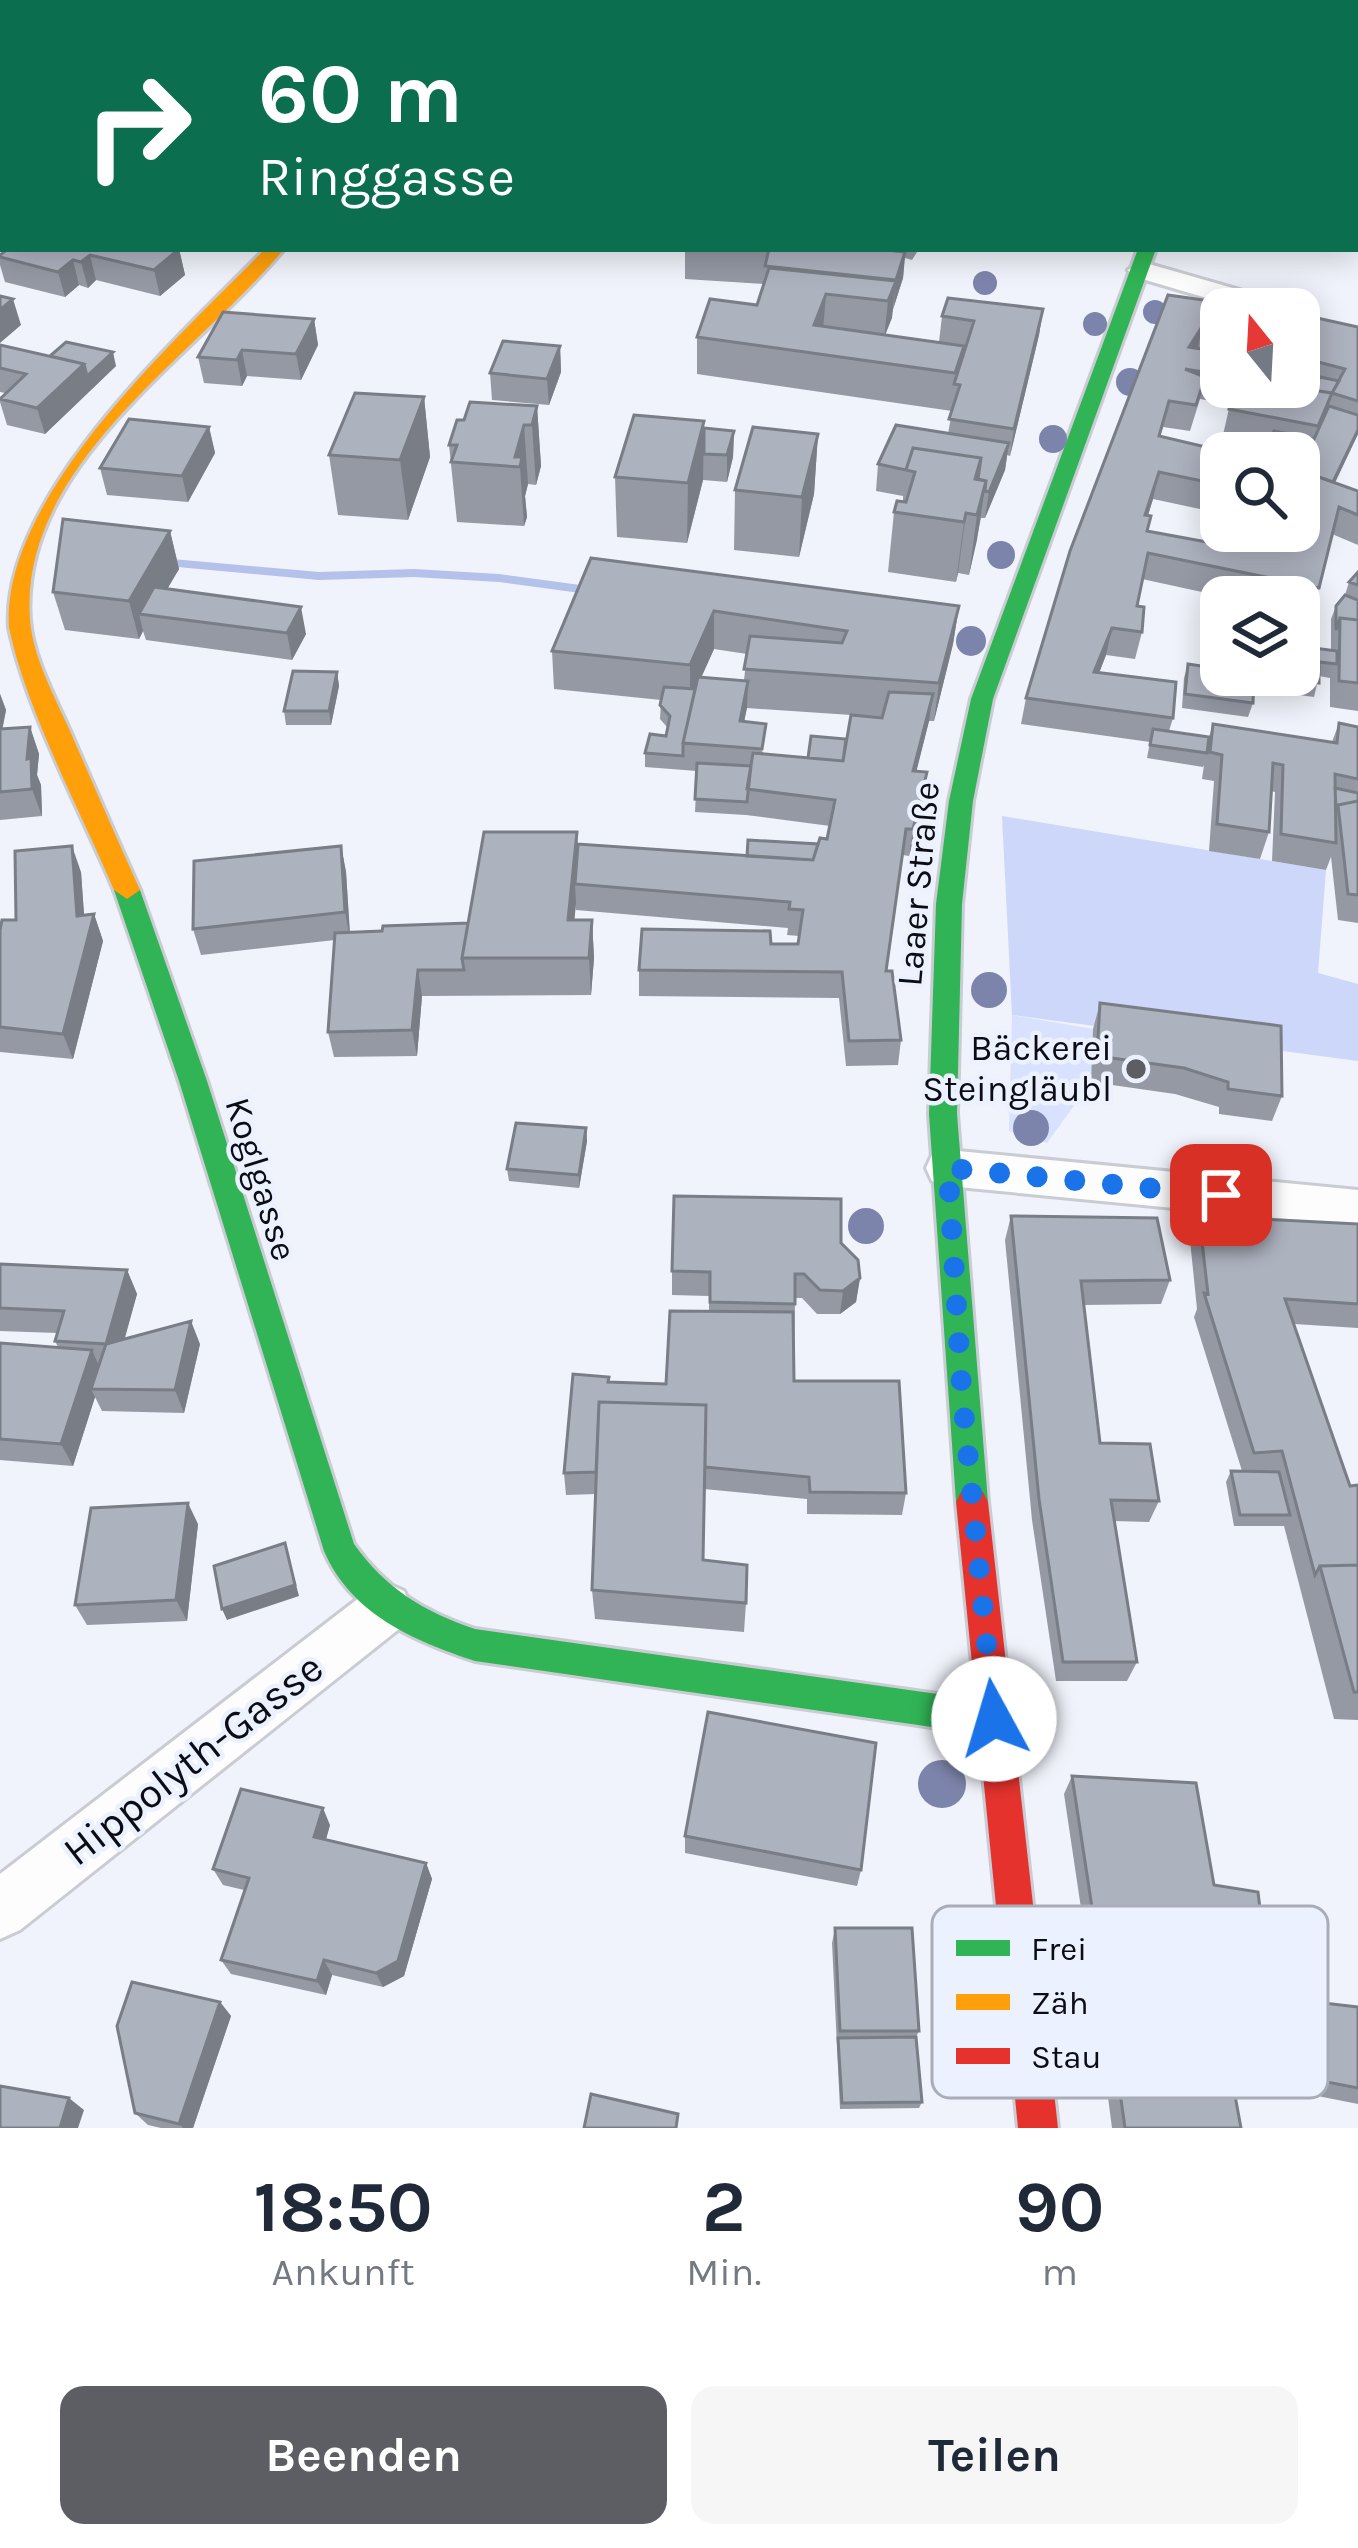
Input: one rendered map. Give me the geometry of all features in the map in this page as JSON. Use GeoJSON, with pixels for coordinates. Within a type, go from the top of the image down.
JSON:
{"type":"FeatureCollection","features":[{"type":"Feature","properties":{"kind":"street","name":"Koglgasse"},"geometry":{"type":"LineString","coordinates":[[272,252],[98,430],[55,486],[30,529],[19,579],[17,675],[128,893],[193,1082],[340,1551],[358,1584],[386,1608],[422,1629],[475,1646],[994,1719]]}},
{"type":"Feature","properties":{"kind":"street"},"geometry":{"type":"LineString","coordinates":[[1144,260],[1219,288]]}},
{"type":"Feature","properties":{"kind":"street","name":"Laaer Straße"},"geometry":{"type":"LineString","coordinates":[[1014,1906],[962,1394],[948,1168],[945,908],[963,774],[1005,633],[1144,260]]}},
{"type":"Feature","properties":{"kind":"street"},"geometry":{"type":"LineString","coordinates":[[948,1168],[1358,1208]]}},
{"type":"Feature","properties":{"kind":"street","name":"Hippolyth-Gasse"},"geometry":{"type":"LineString","coordinates":[[0,1910],[386,1608]]}},
{"type":"Feature","properties":{"kind":"street","name":"Laaer Straße"},"geometry":{"type":"LineString","coordinates":[[1035,2098],[1038,2128]]}},
{"type":"Feature","properties":{"kind":"shaded area"},"geometry":{"type":"Polygon","coordinates":[[[1002,816],[1326,870],[1318,973],[1358,984],[1358,1061],[1012,1015],[1002,816]]]}},
{"type":"Feature","properties":{"kind":"shaded area"},"geometry":{"type":"Polygon","coordinates":[[[1012,1015],[1093,1029],[1091,1082],[1047,1143],[1009,1131],[1012,1015]]]}},
{"type":"Feature","properties":{"kind":"building"},"geometry":{"type":"Polygon","coordinates":[[[175,252],[154,270],[90,255],[58,272],[0,255],[175,252]]]}},
{"type":"Feature","properties":{"kind":"building"},"geometry":{"type":"Polygon","coordinates":[[[768,252],[905,252],[896,280],[765,266],[768,252]]]}},
{"type":"Feature","properties":{"kind":"building"},"geometry":{"type":"Polygon","coordinates":[[[769,268],[896,281],[888,301],[826,294],[814,325],[964,346],[955,373],[697,337],[710,299],[757,305],[769,268]]]}},
{"type":"Feature","properties":{"kind":"building"},"geometry":{"type":"Polygon","coordinates":[[[1168,295],[1200,300],[1200,330],[1189,347],[1200,349],[1200,372],[1185,369],[1200,375],[1200,393],[1196,405],[1169,401],[1159,436],[1200,446],[1200,481],[1159,472],[1145,515],[1151,516],[1147,531],[1200,541],[1200,552],[1320,552],[1320,477],[1358,491],[1358,515],[1339,507],[1320,584],[1320,576],[1260,576],[1148,553],[1137,606],[1144,607],[1142,632],[1112,628],[1094,672],[1176,682],[1173,718],[1026,698],[1070,551],[1168,295]]]}},
{"type":"Feature","properties":{"kind":"building"},"geometry":{"type":"Polygon","coordinates":[[[0,296],[13,299],[0,310],[0,296]]]}},
{"type":"Feature","properties":{"kind":"building"},"geometry":{"type":"Polygon","coordinates":[[[948,298],[1043,309],[1014,429],[949,419],[960,385],[954,384],[974,321],[942,316],[948,298]]]}},
{"type":"Feature","properties":{"kind":"building"},"geometry":{"type":"Polygon","coordinates":[[[223,312],[314,319],[296,354],[242,350],[237,360],[198,357],[223,312]]]}},
{"type":"Feature","properties":{"kind":"building"},"geometry":{"type":"Polygon","coordinates":[[[1320,319],[1358,327],[1358,401],[1332,393],[1345,369],[1320,362],[1320,319]]]}},
{"type":"Feature","properties":{"kind":"building"},"geometry":{"type":"Polygon","coordinates":[[[503,341],[560,346],[547,379],[490,373],[503,341]]]}},
{"type":"Feature","properties":{"kind":"building"},"geometry":{"type":"Polygon","coordinates":[[[66,342],[113,352],[87,376],[84,364],[50,356],[66,342]]]}},
{"type":"Feature","properties":{"kind":"building"},"geometry":{"type":"Polygon","coordinates":[[[0,345],[84,364],[37,408],[0,399],[26,374],[0,368],[0,345]]]}},
{"type":"Feature","properties":{"kind":"building"},"geometry":{"type":"Polygon","coordinates":[[[1320,377],[1339,381],[1332,393],[1320,391],[1320,377]]]}},
{"type":"Feature","properties":{"kind":"building"},"geometry":{"type":"Polygon","coordinates":[[[1320,391],[1332,393],[1318,426],[1229,409],[1320,408],[1320,391]]]}},
{"type":"Feature","properties":{"kind":"building"},"geometry":{"type":"Polygon","coordinates":[[[355,393],[424,397],[400,460],[329,455],[355,393]]]}},
{"type":"Feature","properties":{"kind":"building"},"geometry":{"type":"Polygon","coordinates":[[[470,402],[537,406],[532,425],[524,425],[515,457],[522,457],[520,467],[451,462],[457,445],[449,445],[457,420],[464,420],[470,402]]]}},
{"type":"Feature","properties":{"kind":"building"},"geometry":{"type":"Polygon","coordinates":[[[1329,406],[1358,415],[1358,430],[1333,482],[1320,477],[1317,432],[1329,406]]]}},
{"type":"Feature","properties":{"kind":"building"},"geometry":{"type":"Polygon","coordinates":[[[634,415],[704,421],[688,483],[615,477],[634,415]]]}},
{"type":"Feature","properties":{"kind":"building"},"geometry":{"type":"Polygon","coordinates":[[[129,419],[209,427],[182,476],[100,468],[129,419]]]}},
{"type":"Feature","properties":{"kind":"building"},"geometry":{"type":"Polygon","coordinates":[[[896,425],[1009,443],[989,492],[986,481],[978,479],[981,458],[913,448],[906,470],[878,464],[896,425]]]}},
{"type":"Feature","properties":{"kind":"building"},"geometry":{"type":"Polygon","coordinates":[[[753,427],[818,434],[802,497],[735,490],[753,427]]]}},
{"type":"Feature","properties":{"kind":"building"},"geometry":{"type":"Polygon","coordinates":[[[704,428],[734,431],[727,455],[704,454],[704,428]]]}},
{"type":"Feature","properties":{"kind":"building"},"geometry":{"type":"Polygon","coordinates":[[[913,448],[981,458],[975,479],[986,481],[977,515],[966,513],[964,522],[894,512],[897,501],[906,502],[915,472],[906,470],[913,448]]]}},
{"type":"Feature","properties":{"kind":"building"},"geometry":{"type":"Polygon","coordinates":[[[63,519],[170,531],[129,601],[53,592],[63,519]]]}},
{"type":"Feature","properties":{"kind":"building"},"geometry":{"type":"Polygon","coordinates":[[[591,558],[959,606],[939,683],[744,669],[750,636],[842,643],[847,631],[714,611],[690,665],[552,651],[591,558]]]}},
{"type":"Feature","properties":{"kind":"building"},"geometry":{"type":"Polygon","coordinates":[[[154,587],[301,607],[287,633],[139,614],[154,587]]]}},
{"type":"Feature","properties":{"kind":"building"},"geometry":{"type":"Polygon","coordinates":[[[1345,595],[1358,600],[1358,620],[1340,618],[1336,630],[1336,606],[1345,595]]]}},
{"type":"Feature","properties":{"kind":"building"},"geometry":{"type":"Polygon","coordinates":[[[1340,618],[1358,620],[1358,683],[1339,681],[1340,618]]]}},
{"type":"Feature","properties":{"kind":"building"},"geometry":{"type":"Polygon","coordinates":[[[1320,649],[1337,651],[1337,664],[1320,662],[1320,649]]]}},
{"type":"Feature","properties":{"kind":"building"},"geometry":{"type":"Polygon","coordinates":[[[1188,664],[1200,666],[1200,696],[1185,694],[1188,664]]]}},
{"type":"Feature","properties":{"kind":"building"},"geometry":{"type":"Polygon","coordinates":[[[293,671],[337,672],[329,711],[284,711],[293,671]]]}},
{"type":"Feature","properties":{"kind":"building"},"geometry":{"type":"Polygon","coordinates":[[[698,677],[748,681],[740,721],[766,724],[762,749],[683,743],[698,677]]]}},
{"type":"Feature","properties":{"kind":"building"},"geometry":{"type":"Polygon","coordinates":[[[664,687],[695,689],[683,756],[645,753],[650,734],[666,736],[670,716],[660,705],[664,687]]]}},
{"type":"Feature","properties":{"kind":"building"},"geometry":{"type":"Polygon","coordinates":[[[889,692],[933,694],[913,771],[927,772],[913,829],[906,829],[886,971],[892,971],[901,1040],[849,1041],[842,972],[639,970],[642,929],[770,931],[771,944],[798,944],[803,910],[789,909],[790,902],[575,884],[578,844],[813,860],[820,838],[827,839],[835,800],[747,789],[753,753],[843,761],[851,715],[882,718],[889,692]]]}},
{"type":"Feature","properties":{"kind":"building"},"geometry":{"type":"Polygon","coordinates":[[[1200,696],[1253,696],[1253,703],[1200,696]]]}},
{"type":"Feature","properties":{"kind":"building"},"geometry":{"type":"Polygon","coordinates":[[[1339,723],[1358,727],[1358,779],[1335,774],[1336,843],[1281,834],[1283,765],[1273,763],[1269,832],[1217,824],[1222,755],[1210,752],[1213,724],[1337,743],[1339,723]]]}},
{"type":"Feature","properties":{"kind":"building"},"geometry":{"type":"Polygon","coordinates":[[[30,727],[27,759],[31,758],[32,789],[0,792],[0,729],[30,727]]]}},
{"type":"Feature","properties":{"kind":"building"},"geometry":{"type":"Polygon","coordinates":[[[1153,729],[1209,737],[1207,753],[1150,745],[1153,729]]]}},
{"type":"Feature","properties":{"kind":"building"},"geometry":{"type":"Polygon","coordinates":[[[811,736],[846,739],[843,761],[808,758],[811,736]]]}},
{"type":"Feature","properties":{"kind":"building"},"geometry":{"type":"Polygon","coordinates":[[[697,763],[751,766],[747,802],[695,799],[697,763]]]}},
{"type":"Feature","properties":{"kind":"building"},"geometry":{"type":"Polygon","coordinates":[[[1335,788],[1358,793],[1358,801],[1336,809],[1335,788]]]}},
{"type":"Feature","properties":{"kind":"building"},"geometry":{"type":"Polygon","coordinates":[[[1358,801],[1358,895],[1348,894],[1338,805],[1358,801]]]}},
{"type":"Feature","properties":{"kind":"building"},"geometry":{"type":"Polygon","coordinates":[[[484,832],[577,832],[568,920],[592,920],[589,958],[462,958],[484,832]]]}},
{"type":"Feature","properties":{"kind":"building"},"geometry":{"type":"Polygon","coordinates":[[[748,840],[818,844],[813,860],[747,856],[748,840]]]}},
{"type":"Feature","properties":{"kind":"building"},"geometry":{"type":"Polygon","coordinates":[[[72,846],[77,916],[94,914],[63,1034],[0,1027],[0,930],[2,920],[16,920],[15,851],[72,846]]]}},
{"type":"Feature","properties":{"kind":"building"},"geometry":{"type":"Polygon","coordinates":[[[341,846],[345,912],[193,929],[194,861],[341,846]]]}},
{"type":"Feature","properties":{"kind":"building"},"geometry":{"type":"Polygon","coordinates":[[[468,923],[464,970],[418,970],[412,1030],[328,1032],[335,933],[468,923]]]}},
{"type":"Feature","properties":{"kind":"building"},"geometry":{"type":"Polygon","coordinates":[[[1100,1003],[1281,1026],[1282,1096],[1228,1089],[1228,1082],[1184,1068],[1097,1056],[1100,1003]]]}},
{"type":"Feature","properties":{"kind":"building"},"geometry":{"type":"Polygon","coordinates":[[[516,1123],[586,1128],[579,1175],[507,1169],[516,1123]]]}},
{"type":"Feature","properties":{"kind":"building"},"geometry":{"type":"Polygon","coordinates":[[[674,1196],[841,1199],[841,1243],[858,1260],[860,1278],[843,1291],[820,1290],[804,1274],[795,1274],[795,1304],[710,1302],[710,1272],[672,1271],[674,1196]]]}},
{"type":"Feature","properties":{"kind":"building"},"geometry":{"type":"Polygon","coordinates":[[[1011,1216],[1157,1218],[1170,1280],[1081,1281],[1100,1443],[1150,1444],[1159,1501],[1111,1500],[1137,1662],[1063,1662],[1039,1499],[1011,1216]]]}},
{"type":"Feature","properties":{"kind":"building"},"geometry":{"type":"Polygon","coordinates":[[[1199,1216],[1358,1224],[1358,1304],[1285,1299],[1350,1486],[1358,1485],[1358,1565],[1320,1566],[1315,1575],[1282,1451],[1254,1453],[1204,1293],[1208,1294],[1199,1216]]]}},
{"type":"Feature","properties":{"kind":"building"},"geometry":{"type":"Polygon","coordinates":[[[0,1264],[127,1270],[106,1344],[55,1341],[64,1311],[0,1308],[0,1264]]]}},
{"type":"Feature","properties":{"kind":"building"},"geometry":{"type":"Polygon","coordinates":[[[670,1311],[793,1312],[794,1381],[899,1381],[906,1493],[810,1492],[809,1477],[705,1467],[706,1405],[599,1402],[596,1472],[564,1473],[573,1374],[609,1377],[608,1382],[666,1384],[670,1311]]]}},
{"type":"Feature","properties":{"kind":"building"},"geometry":{"type":"Polygon","coordinates":[[[191,1321],[175,1390],[91,1389],[106,1344],[191,1321]]]}},
{"type":"Feature","properties":{"kind":"building"},"geometry":{"type":"Polygon","coordinates":[[[0,1343],[92,1350],[61,1444],[0,1439],[0,1343]]]}},
{"type":"Feature","properties":{"kind":"building"},"geometry":{"type":"Polygon","coordinates":[[[599,1402],[706,1405],[703,1560],[747,1565],[746,1603],[592,1590],[599,1402]]]}},
{"type":"Feature","properties":{"kind":"building"},"geometry":{"type":"Polygon","coordinates":[[[1231,1471],[1279,1472],[1290,1515],[1240,1515],[1231,1471]]]}},
{"type":"Feature","properties":{"kind":"building"},"geometry":{"type":"Polygon","coordinates":[[[188,1503],[176,1600],[75,1605],[91,1508],[188,1503]]]}},
{"type":"Feature","properties":{"kind":"building"},"geometry":{"type":"Polygon","coordinates":[[[285,1543],[295,1585],[222,1609],[214,1566],[285,1543]]]}},
{"type":"Feature","properties":{"kind":"building"},"geometry":{"type":"Polygon","coordinates":[[[1358,1565],[1358,1692],[1354,1692],[1320,1566],[1358,1565]]]}},
{"type":"Feature","properties":{"kind":"building"},"geometry":{"type":"Polygon","coordinates":[[[708,1712],[876,1743],[861,1870],[685,1836],[708,1712]]]}},
{"type":"Feature","properties":{"kind":"building"},"geometry":{"type":"Polygon","coordinates":[[[1072,1776],[1196,1783],[1214,1885],[1258,1892],[1260,1906],[1092,1906],[1072,1776]]]}},
{"type":"Feature","properties":{"kind":"building"},"geometry":{"type":"Polygon","coordinates":[[[241,1789],[323,1808],[314,1837],[426,1863],[398,1961],[376,1973],[324,1960],[317,1981],[221,1960],[249,1878],[213,1869],[241,1789]]]}},
{"type":"Feature","properties":{"kind":"building"},"geometry":{"type":"Polygon","coordinates":[[[835,1928],[912,1928],[919,2031],[840,2031],[835,1928]]]}},
{"type":"Feature","properties":{"kind":"building"},"geometry":{"type":"Polygon","coordinates":[[[132,1982],[220,2002],[179,2124],[135,2113],[117,2026],[132,1982]]]}},
{"type":"Feature","properties":{"kind":"building"},"geometry":{"type":"Polygon","coordinates":[[[1328,2003],[1358,2007],[1358,2088],[1328,2082],[1328,2003]]]}},
{"type":"Feature","properties":{"kind":"building"},"geometry":{"type":"Polygon","coordinates":[[[916,2037],[922,2102],[842,2103],[838,2038],[916,2037]]]}},
{"type":"Feature","properties":{"kind":"building"},"geometry":{"type":"Polygon","coordinates":[[[0,2086],[69,2098],[60,2128],[0,2128],[0,2086]]]}},
{"type":"Feature","properties":{"kind":"building"},"geometry":{"type":"Polygon","coordinates":[[[591,2094],[678,2114],[676,2128],[584,2128],[591,2094]]]}},
{"type":"Feature","properties":{"kind":"building"},"geometry":{"type":"Polygon","coordinates":[[[1121,2098],[1235,2098],[1241,2128],[1125,2128],[1121,2098]]]}},
{"type":"Feature","properties":{"kind":"waterway"},"geometry":{"type":"LineString","coordinates":[[161,562],[319,576],[414,573],[499,578],[595,591]]}},
{"type":"Feature","properties":{"kind":"traffic: fast"},"geometry":{"type":"LineString","coordinates":[[972,1502],[943,1114],[949,904],[961,801],[982,699],[1146,252]]}},
{"type":"Feature","properties":{"kind":"traffic: fast"},"geometry":{"type":"LineString","coordinates":[[127,890],[193,1081],[340,1551],[367,1586],[415,1622],[475,1645],[994,1719]]}},
{"type":"Feature","properties":{"kind":"traffic: slow"},"geometry":{"type":"LineString","coordinates":[[127,890],[34,675],[19,623],[22,554],[55,486],[98,430],[272,252]]}},
{"type":"Feature","properties":{"kind":"traffic: jam"},"geometry":{"type":"LineString","coordinates":[[972,1502],[1015,1906]]}},
{"type":"Feature","properties":{"kind":"traffic: jam"},"geometry":{"type":"LineString","coordinates":[[1035,2098],[1038,2128]]}},
{"type":"Feature","properties":{"kind":"place","name":"Bäckerei Steingläubl"},"geometry":{"type":"Point","coordinates":[1136,1069]}},
{"type":"Feature","properties":{"kind":"route"},"geometry":{"type":"LineString","coordinates":[[994,1719],[962,1394],[948,1168],[1221,1195]]}}]}
